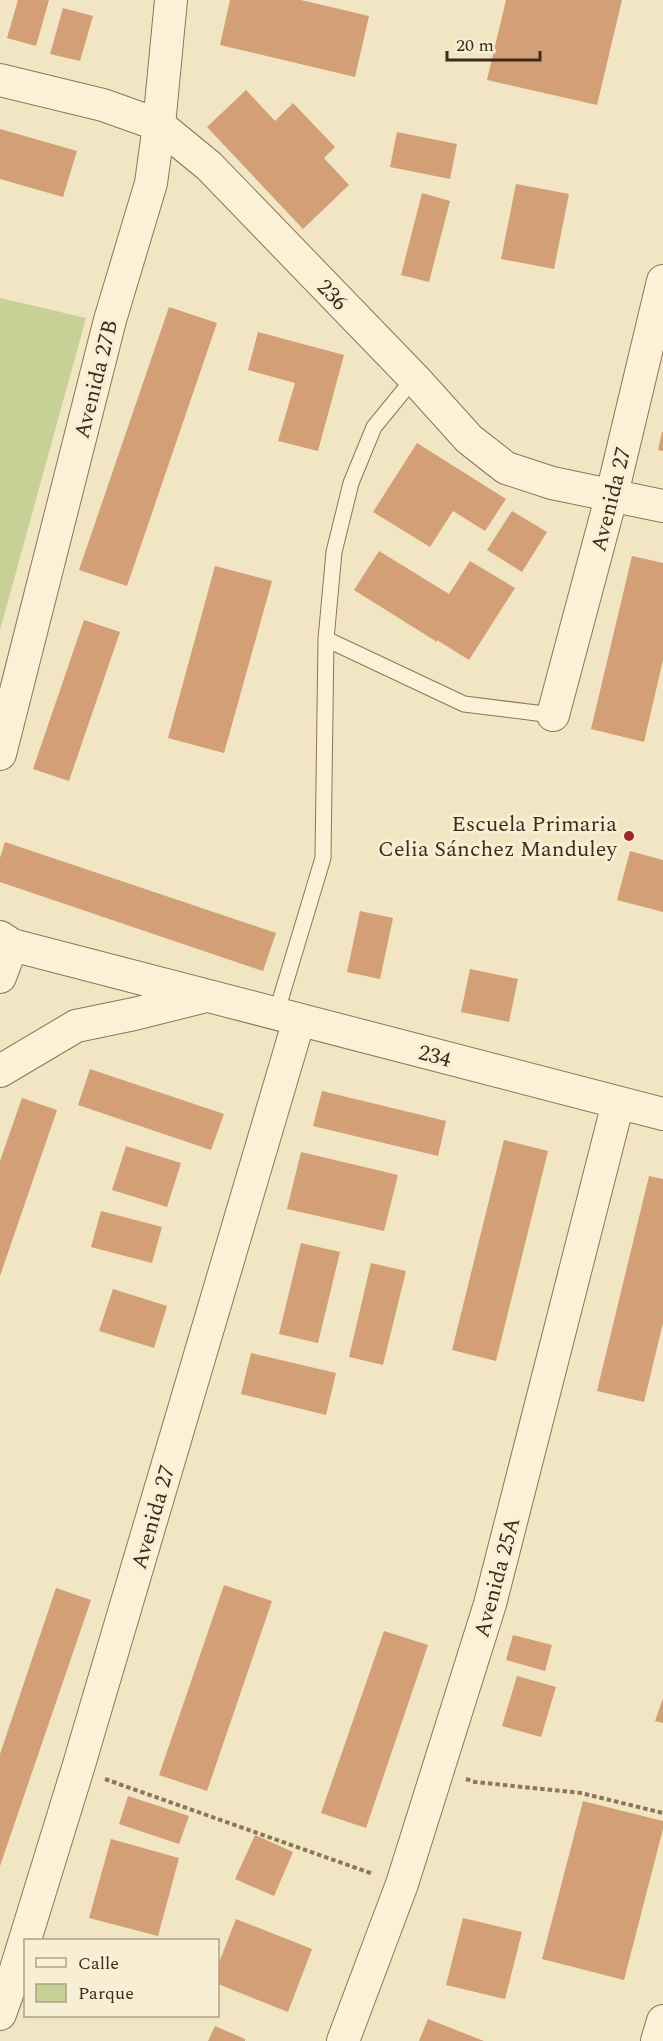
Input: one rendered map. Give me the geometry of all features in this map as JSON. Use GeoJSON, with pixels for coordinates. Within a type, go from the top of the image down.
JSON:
{"type":"FeatureCollection","features":[{"type":"Feature","properties":{"kind":"street","name":"Avenida 27B"},"geometry":{"type":"LineString","coordinates":[[0,754],[110,320],[151,183],[171,0]]}},
{"type":"Feature","properties":{"kind":"street","name":"236"},"geometry":{"type":"LineString","coordinates":[[0,80],[103,105],[159,125],[209,166],[414,378],[469,439],[506,468],[552,483],[663,506]]}},
{"type":"Feature","properties":{"kind":"street","name":"Avenida 27"},"geometry":{"type":"LineString","coordinates":[[553,715],[612,494],[663,281]]}},
{"type":"Feature","properties":{"kind":"street","name":"234"},"geometry":{"type":"LineString","coordinates":[[6,941],[206,996],[663,1114]]}},
{"type":"Feature","properties":{"kind":"street"},"geometry":{"type":"LineString","coordinates":[[0,977],[6,941]]}},
{"type":"Feature","properties":{"kind":"street","name":"234"},"geometry":{"type":"LineString","coordinates":[[0,1071],[76,1026],[206,996]]}},
{"type":"Feature","properties":{"kind":"street","name":"Avenida 27"},"geometry":{"type":"LineString","coordinates":[[25,1939],[78,1768],[288,1017]]}},
{"type":"Feature","properties":{"kind":"street","name":"Avenida 25A"},"geometry":{"type":"LineString","coordinates":[[343,2041],[402,1884],[490,1604],[618,1103]]}},
{"type":"Feature","properties":{"kind":"street","name":"Avenida 27"},"geometry":{"type":"LineString","coordinates":[[0,2014],[24,1943]]}},
{"type":"Feature","properties":{"kind":"street"},"geometry":{"type":"LineString","coordinates":[[657,2041],[663,2021]]}},
{"type":"Feature","properties":{"kind":"lane"},"geometry":{"type":"LineString","coordinates":[[288,1017],[323,858],[326,639],[334,552],[351,483],[374,427],[414,378]]}},
{"type":"Feature","properties":{"kind":"lane"},"geometry":{"type":"LineString","coordinates":[[326,639],[464,705],[553,715]]}},
{"type":"Feature","properties":{"kind":"path"},"geometry":{"type":"LineString","coordinates":[[78,1768],[402,1884]]}},
{"type":"Feature","properties":{"kind":"path"},"geometry":{"type":"LineString","coordinates":[[439,1769],[475,1782],[581,1793],[663,1813]]}},
{"type":"Feature","properties":{"kind":"green space"},"geometry":{"type":"Polygon","coordinates":[[[0,298],[86,318],[0,630],[0,298]]]}},
{"type":"Feature","properties":{"kind":"building"},"geometry":{"type":"Polygon","coordinates":[[[18,0],[49,0],[36,46],[7,38],[18,0]]]}},
{"type":"Feature","properties":{"kind":"building"},"geometry":{"type":"Polygon","coordinates":[[[230,0],[301,0],[369,16],[355,77],[220,45],[230,0]]]}},
{"type":"Feature","properties":{"kind":"building"},"geometry":{"type":"Polygon","coordinates":[[[506,0],[622,0],[597,105],[487,80],[506,0]]]}},
{"type":"Feature","properties":{"kind":"building"},"geometry":{"type":"Polygon","coordinates":[[[63,8],[93,16],[80,61],[50,54],[63,8]]]}},
{"type":"Feature","properties":{"kind":"building"},"geometry":{"type":"Polygon","coordinates":[[[246,90],[275,121],[293,103],[335,147],[324,158],[349,185],[303,229],[207,127],[246,90]]]}},
{"type":"Feature","properties":{"kind":"building"},"geometry":{"type":"Polygon","coordinates":[[[0,129],[77,151],[63,197],[0,179],[0,129]]]}},
{"type":"Feature","properties":{"kind":"building"},"geometry":{"type":"Polygon","coordinates":[[[397,132],[457,144],[450,179],[390,167],[397,132]]]}},
{"type":"Feature","properties":{"kind":"building"},"geometry":{"type":"Polygon","coordinates":[[[516,184],[569,194],[554,269],[501,259],[516,184]]]}},
{"type":"Feature","properties":{"kind":"building"},"geometry":{"type":"Polygon","coordinates":[[[422,193],[450,201],[429,282],[401,275],[422,193]]]}},
{"type":"Feature","properties":{"kind":"building"},"geometry":{"type":"Polygon","coordinates":[[[169,307],[217,323],[127,586],[79,570],[169,307]]]}},
{"type":"Feature","properties":{"kind":"building"},"geometry":{"type":"Polygon","coordinates":[[[258,332],[344,355],[318,451],[278,441],[295,383],[248,370],[258,332]]]}},
{"type":"Feature","properties":{"kind":"building"},"geometry":{"type":"Polygon","coordinates":[[[663,432],[663,451],[658,450],[663,432]]]}},
{"type":"Feature","properties":{"kind":"building"},"geometry":{"type":"Polygon","coordinates":[[[417,443],[506,499],[485,531],[453,511],[430,547],[373,512],[417,443]]]}},
{"type":"Feature","properties":{"kind":"building"},"geometry":{"type":"Polygon","coordinates":[[[512,511],[547,532],[522,572],[487,550],[512,511]]]}},
{"type":"Feature","properties":{"kind":"building"},"geometry":{"type":"Polygon","coordinates":[[[379,551],[449,594],[470,561],[515,588],[469,660],[354,590],[379,551]]]}},
{"type":"Feature","properties":{"kind":"building"},"geometry":{"type":"Polygon","coordinates":[[[632,556],[663,563],[663,660],[644,742],[591,729],[632,556]]]}},
{"type":"Feature","properties":{"kind":"building"},"geometry":{"type":"Polygon","coordinates":[[[215,566],[272,581],[224,753],[168,738],[215,566]]]}},
{"type":"Feature","properties":{"kind":"building"},"geometry":{"type":"Polygon","coordinates":[[[84,620],[120,632],[69,781],[33,769],[84,620]]]}},
{"type":"Feature","properties":{"kind":"building"},"geometry":{"type":"Polygon","coordinates":[[[5,842],[276,933],[263,971],[0,882],[0,858],[5,842]]]}},
{"type":"Feature","properties":{"kind":"building"},"geometry":{"type":"Polygon","coordinates":[[[630,851],[663,860],[663,912],[617,900],[630,851]]]}},
{"type":"Feature","properties":{"kind":"building"},"geometry":{"type":"Polygon","coordinates":[[[360,911],[393,918],[380,979],[347,972],[360,911]]]}},
{"type":"Feature","properties":{"kind":"building"},"geometry":{"type":"Polygon","coordinates":[[[470,969],[518,979],[509,1022],[461,1012],[470,969]]]}},
{"type":"Feature","properties":{"kind":"building"},"geometry":{"type":"Polygon","coordinates":[[[90,1069],[224,1114],[211,1150],[78,1105],[90,1069]]]}},
{"type":"Feature","properties":{"kind":"building"},"geometry":{"type":"Polygon","coordinates":[[[322,1091],[446,1121],[438,1156],[313,1126],[322,1091]]]}},
{"type":"Feature","properties":{"kind":"building"},"geometry":{"type":"Polygon","coordinates":[[[22,1098],[57,1110],[0,1276],[0,1161],[22,1098]]]}},
{"type":"Feature","properties":{"kind":"building"},"geometry":{"type":"Polygon","coordinates":[[[504,1140],[548,1151],[496,1361],[452,1350],[504,1140]]]}},
{"type":"Feature","properties":{"kind":"building"},"geometry":{"type":"Polygon","coordinates":[[[126,1146],[181,1163],[167,1207],[112,1190],[126,1146]]]}},
{"type":"Feature","properties":{"kind":"building"},"geometry":{"type":"Polygon","coordinates":[[[301,1152],[398,1175],[384,1231],[287,1209],[301,1152]]]}},
{"type":"Feature","properties":{"kind":"building"},"geometry":{"type":"Polygon","coordinates":[[[649,1176],[663,1179],[663,1323],[644,1402],[597,1391],[649,1176]]]}},
{"type":"Feature","properties":{"kind":"building"},"geometry":{"type":"Polygon","coordinates":[[[101,1211],[162,1227],[152,1263],[91,1247],[101,1211]]]}},
{"type":"Feature","properties":{"kind":"building"},"geometry":{"type":"Polygon","coordinates":[[[301,1243],[340,1252],[318,1343],[279,1334],[301,1243]]]}},
{"type":"Feature","properties":{"kind":"building"},"geometry":{"type":"Polygon","coordinates":[[[371,1263],[406,1271],[383,1365],[349,1357],[371,1263]]]}},
{"type":"Feature","properties":{"kind":"building"},"geometry":{"type":"Polygon","coordinates":[[[113,1289],[167,1306],[154,1348],[99,1331],[113,1289]]]}},
{"type":"Feature","properties":{"kind":"building"},"geometry":{"type":"Polygon","coordinates":[[[251,1353],[336,1373],[326,1415],[241,1394],[251,1353]]]}},
{"type":"Feature","properties":{"kind":"building"},"geometry":{"type":"Polygon","coordinates":[[[224,1585],[272,1601],[207,1791],[159,1775],[224,1585]]]}},
{"type":"Feature","properties":{"kind":"building"},"geometry":{"type":"Polygon","coordinates":[[[56,1588],[91,1600],[0,1866],[0,1754],[56,1588]]]}},
{"type":"Feature","properties":{"kind":"building"},"geometry":{"type":"Polygon","coordinates":[[[384,1631],[428,1645],[366,1828],[321,1813],[384,1631]]]}},
{"type":"Feature","properties":{"kind":"building"},"geometry":{"type":"Polygon","coordinates":[[[513,1635],[552,1645],[545,1671],[506,1660],[513,1635]]]}},
{"type":"Feature","properties":{"kind":"building"},"geometry":{"type":"Polygon","coordinates":[[[517,1676],[556,1687],[541,1737],[502,1726],[517,1676]]]}},
{"type":"Feature","properties":{"kind":"building"},"geometry":{"type":"Polygon","coordinates":[[[663,1698],[663,1723],[655,1721],[663,1698]]]}},
{"type":"Feature","properties":{"kind":"building"},"geometry":{"type":"Polygon","coordinates":[[[128,1796],[189,1816],[179,1844],[119,1824],[128,1796]]]}},
{"type":"Feature","properties":{"kind":"building"},"geometry":{"type":"Polygon","coordinates":[[[583,1801],[663,1821],[663,1829],[624,1980],[542,1959],[583,1801]]]}},
{"type":"Feature","properties":{"kind":"building"},"geometry":{"type":"Polygon","coordinates":[[[255,1835],[293,1852],[274,1896],[235,1879],[255,1835]]]}},
{"type":"Feature","properties":{"kind":"building"},"geometry":{"type":"Polygon","coordinates":[[[111,1839],[179,1858],[158,1936],[89,1918],[111,1839]]]}},
{"type":"Feature","properties":{"kind":"building"},"geometry":{"type":"Polygon","coordinates":[[[463,1918],[522,1932],[505,1999],[446,1985],[463,1918]]]}},
{"type":"Feature","properties":{"kind":"building"},"geometry":{"type":"Polygon","coordinates":[[[236,1919],[312,1949],[288,2012],[219,1984],[219,1962],[236,1919]]]}},
{"type":"Feature","properties":{"kind":"building"},"geometry":{"type":"Polygon","coordinates":[[[428,2019],[484,2041],[419,2041],[428,2019]]]}},
{"type":"Feature","properties":{"kind":"building"},"geometry":{"type":"Polygon","coordinates":[[[215,2026],[245,2039],[245,2041],[208,2041],[215,2026]]]}},
{"type":"Feature","properties":{"kind":"place","name":"Escuela Primaria Celia Sánchez Manduley"},"geometry":{"type":"Point","coordinates":[629,836]}}]}
